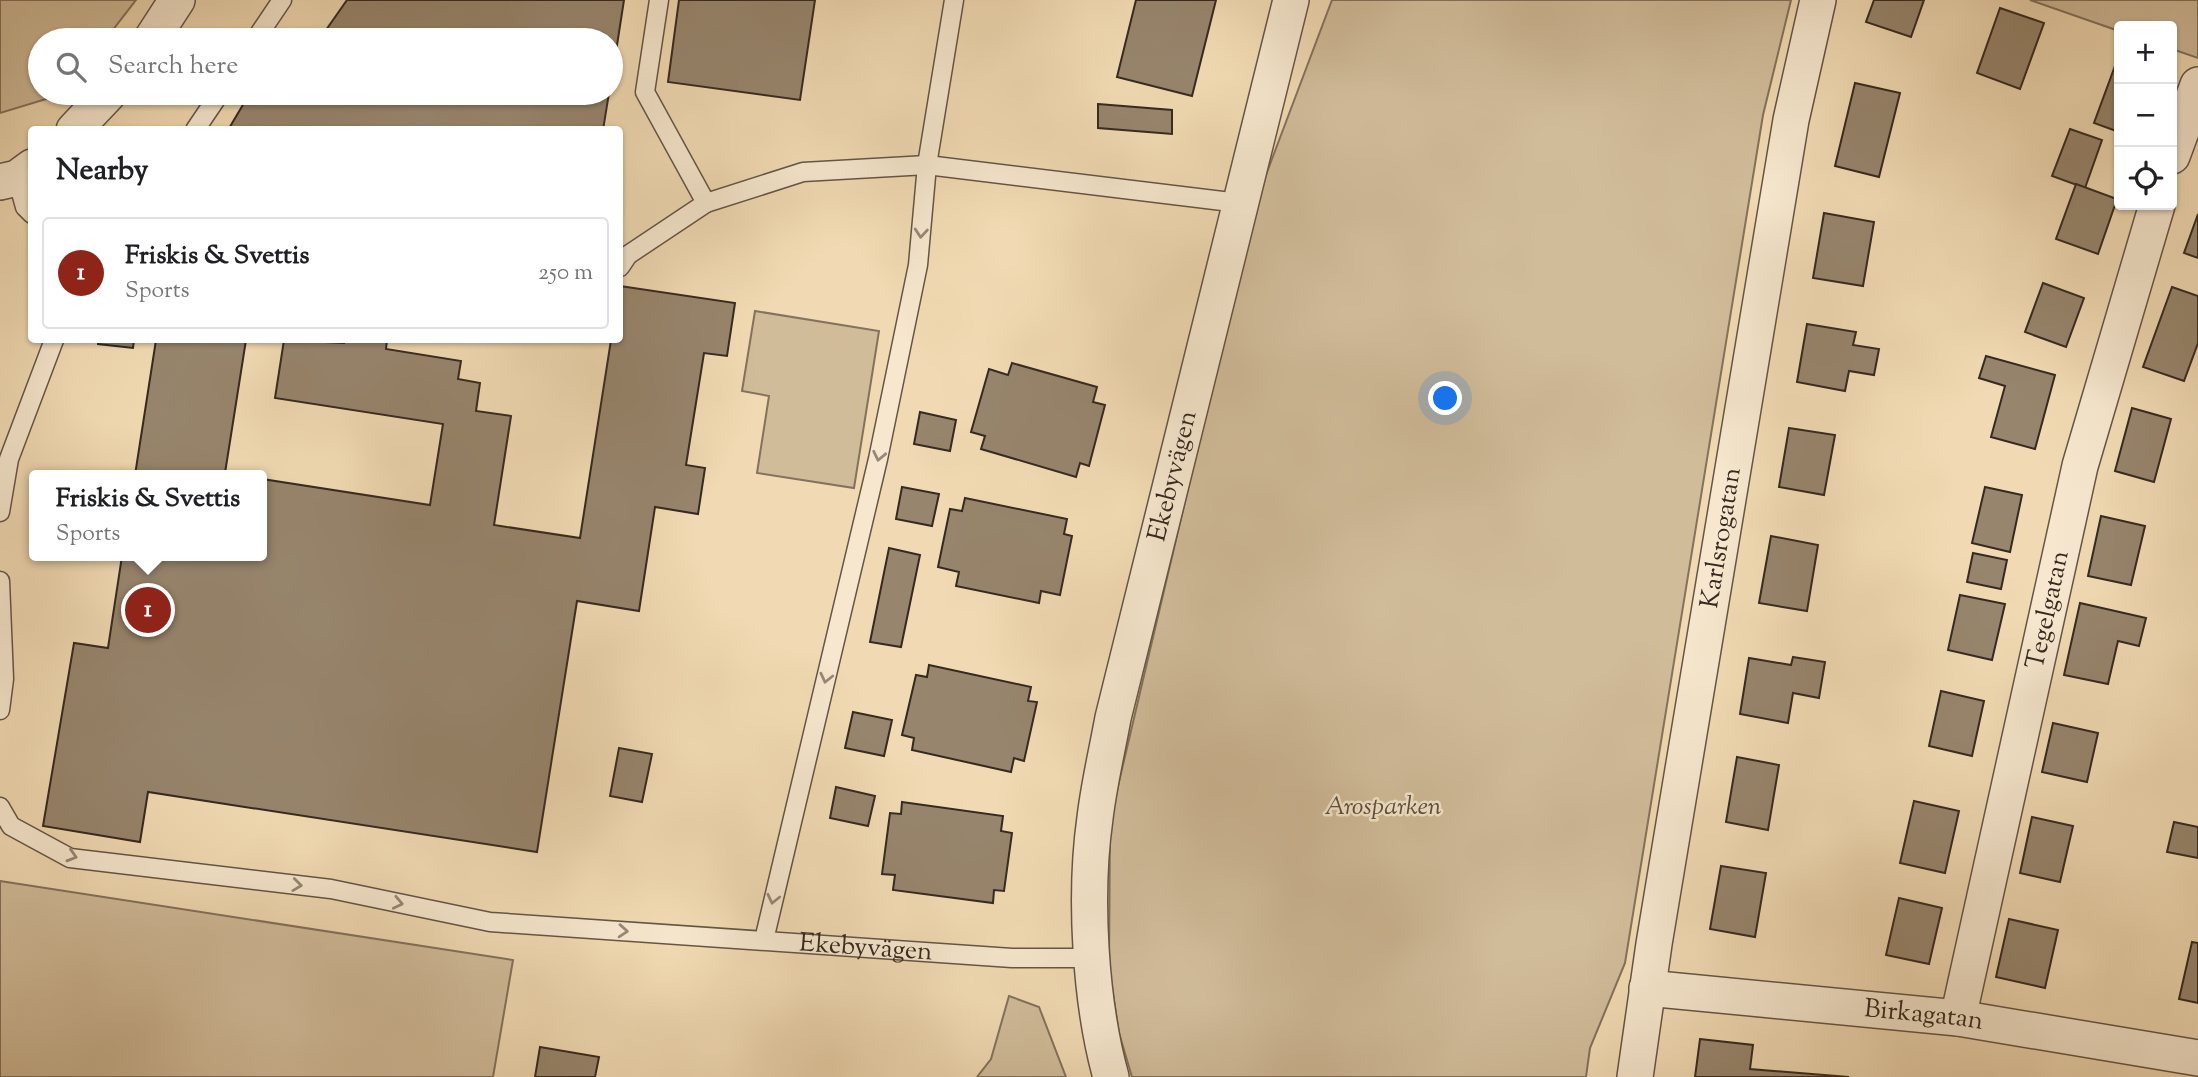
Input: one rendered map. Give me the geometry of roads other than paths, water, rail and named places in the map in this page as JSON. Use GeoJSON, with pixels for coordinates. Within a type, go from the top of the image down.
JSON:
{"type":"FeatureCollection","features":[{"type":"Feature","properties":{"kind":"street"},"geometry":{"type":"LineString","coordinates":[[158,28],[177,0]]}},
{"type":"Feature","properties":{"kind":"street","name":"Ekebyvägen"},"geometry":{"type":"LineString","coordinates":[[1111,1077],[1100,1036],[1093,958],[1094,820],[1113,718],[1291,0]]}},
{"type":"Feature","properties":{"kind":"street","name":"Karlsrogatan"},"geometry":{"type":"LineString","coordinates":[[1635,1077],[1647,988],[1791,120],[1818,0]]}},
{"type":"Feature","properties":{"kind":"street"},"geometry":{"type":"LineString","coordinates":[[2175,147],[2198,85]]}},
{"type":"Feature","properties":{"kind":"street"},"geometry":{"type":"LineString","coordinates":[[78,126],[98,105]]}},
{"type":"Feature","properties":{"kind":"street","name":"Tegelgatan"},"geometry":{"type":"LineString","coordinates":[[1958,1018],[2080,466],[2156,210]]}},
{"type":"Feature","properties":{"kind":"street","name":"Birkagatan"},"geometry":{"type":"LineString","coordinates":[[1647,988],[1958,1018],[2198,1058]]}},
{"type":"Feature","properties":{"kind":"lane"},"geometry":{"type":"LineString","coordinates":[[263,28],[282,0]]}},
{"type":"Feature","properties":{"kind":"lane"},"geometry":{"type":"LineString","coordinates":[[659,0],[645,92],[706,203]]}},
{"type":"Feature","properties":{"kind":"lane"},"geometry":{"type":"LineString","coordinates":[[764,940],[878,459],[918,265],[928,165],[954,0]]}},
{"type":"Feature","properties":{"kind":"lane"},"geometry":{"type":"LineString","coordinates":[[198,126],[212,105]]}},
{"type":"Feature","properties":{"kind":"lane"},"geometry":{"type":"LineString","coordinates":[[623,263],[628,256],[706,203],[803,172],[928,165],[1239,203]]}},
{"type":"Feature","properties":{"kind":"lane"},"geometry":{"type":"LineString","coordinates":[[16,176],[28,210]]}},
{"type":"Feature","properties":{"kind":"lane"},"geometry":{"type":"LineString","coordinates":[[0,512],[9,459],[53,343]]}},
{"type":"Feature","properties":{"kind":"lane"},"geometry":{"type":"LineString","coordinates":[[0,581],[4,679],[0,710]]}},
{"type":"Feature","properties":{"kind":"lane","name":"Ekebyvägen"},"geometry":{"type":"LineString","coordinates":[[0,807],[11,826],[70,858],[331,889],[490,922],[1012,958],[1093,958]]}},
{"type":"Feature","properties":{"kind":"place","name":"Friskis & Svettis"},"geometry":{"type":"Point","coordinates":[148,610]}},
{"type":"Feature","properties":{"kind":"park label","name":"Arosparken"},"geometry":{"type":"Point","coordinates":[1383,807]}}]}
